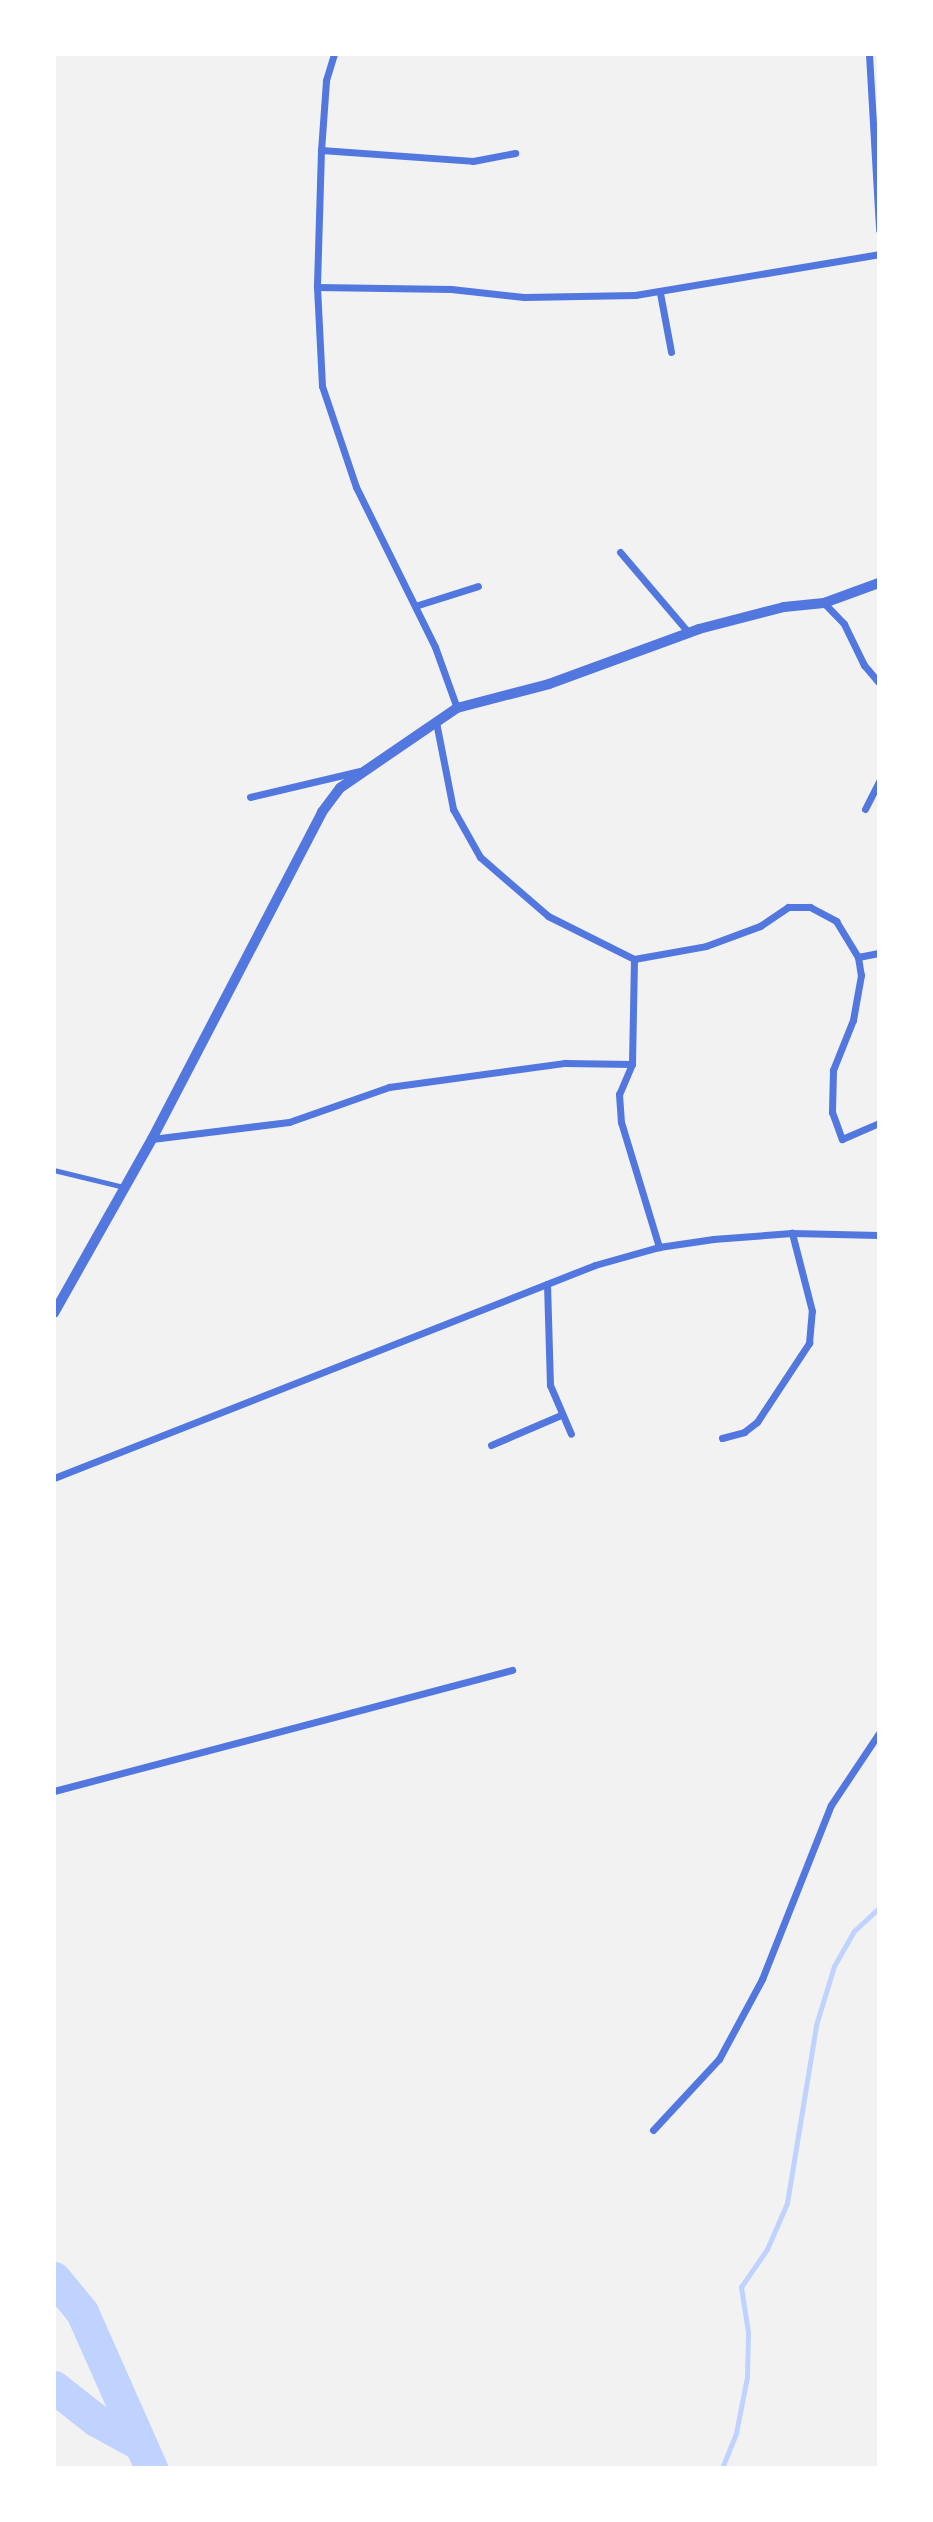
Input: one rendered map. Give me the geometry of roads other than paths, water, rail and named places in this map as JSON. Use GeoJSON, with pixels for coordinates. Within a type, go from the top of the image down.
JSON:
{"type":"FeatureCollection","features":[{"type":"Feature","properties":{"kind":"street"},"geometry":{"type":"LineString","coordinates":[[334,54],[326,81],[321,150],[317,287],[322,386],[365,507],[415,606],[457,708]]}},
{"type":"Feature","properties":{"kind":"street"},"geometry":{"type":"LineString","coordinates":[[869,54],[879,230]]}},
{"type":"Feature","properties":{"kind":"street"},"geometry":{"type":"LineString","coordinates":[[321,150],[473,161],[515,153]]}},
{"type":"Feature","properties":{"kind":"street"},"geometry":{"type":"LineString","coordinates":[[317,287],[451,289],[524,297],[660,293],[879,254]]}},
{"type":"Feature","properties":{"kind":"street"},"geometry":{"type":"LineString","coordinates":[[660,293],[671,352]]}},
{"type":"Feature","properties":{"kind":"street"},"geometry":{"type":"LineString","coordinates":[[620,552],[689,633]]}},
{"type":"Feature","properties":{"kind":"street"},"geometry":{"type":"LineString","coordinates":[[54,1313],[152,1139],[322,812],[360,771],[457,708],[549,684],[689,633],[774,610],[824,603],[879,583]]}},
{"type":"Feature","properties":{"kind":"street"},"geometry":{"type":"LineString","coordinates":[[415,606],[478,586]]}},
{"type":"Feature","properties":{"kind":"street"},"geometry":{"type":"LineString","coordinates":[[824,603],[844,624],[864,665],[879,683]]}},
{"type":"Feature","properties":{"kind":"street"},"geometry":{"type":"LineString","coordinates":[[436,722],[453,808],[480,858],[548,916],[634,959],[706,946],[760,926],[788,907],[800,906],[836,921],[858,957],[861,975],[853,1020],[832,1070],[832,1112],[842,1139],[879,1123]]}},
{"type":"Feature","properties":{"kind":"street"},"geometry":{"type":"LineString","coordinates":[[250,797],[360,771]]}},
{"type":"Feature","properties":{"kind":"street"},"geometry":{"type":"LineString","coordinates":[[865,810],[879,781]]}},
{"type":"Feature","properties":{"kind":"street"},"geometry":{"type":"LineString","coordinates":[[858,957],[879,953]]}},
{"type":"Feature","properties":{"kind":"street"},"geometry":{"type":"LineString","coordinates":[[634,959],[632,1063],[619,1094],[621,1122],[659,1247]]}},
{"type":"Feature","properties":{"kind":"street"},"geometry":{"type":"LineString","coordinates":[[152,1139],[297,1120],[389,1087],[565,1063],[632,1063]]}},
{"type":"Feature","properties":{"kind":"street"},"geometry":{"type":"LineString","coordinates":[[722,1438],[744,1432],[757,1422],[809,1343],[812,1311],[792,1233]]}},
{"type":"Feature","properties":{"kind":"street"},"geometry":{"type":"LineString","coordinates":[[54,1478],[547,1284],[659,1247],[792,1233],[879,1235]]}},
{"type":"Feature","properties":{"kind":"street"},"geometry":{"type":"LineString","coordinates":[[547,1284],[547,1356],[561,1415],[571,1434]]}},
{"type":"Feature","properties":{"kind":"street"},"geometry":{"type":"LineString","coordinates":[[491,1445],[561,1415]]}},
{"type":"Feature","properties":{"kind":"street"},"geometry":{"type":"LineString","coordinates":[[54,1791],[512,1670]]}},
{"type":"Feature","properties":{"kind":"street"},"geometry":{"type":"LineString","coordinates":[[653,2130],[719,2059],[762,1979],[831,1805],[879,1733]]}},
{"type":"Feature","properties":{"kind":"lane"},"geometry":{"type":"LineString","coordinates":[[54,1170],[124,1187]]}},
{"type":"Feature","properties":{"kind":"waterway"},"geometry":{"type":"LineString","coordinates":[[722,2468],[736,2433],[747,2377],[748,2332],[741,2287],[767,2249],[787,2203],[816,2025],[834,1966],[854,1931],[879,1908]]}},
{"type":"Feature","properties":{"kind":"waterway"},"geometry":{"type":"LineString","coordinates":[[54,2278],[82,2312],[151,2468]]}},
{"type":"Feature","properties":{"kind":"waterway"},"geometry":{"type":"LineString","coordinates":[[54,2387],[96,2420],[136,2442]]}}]}
